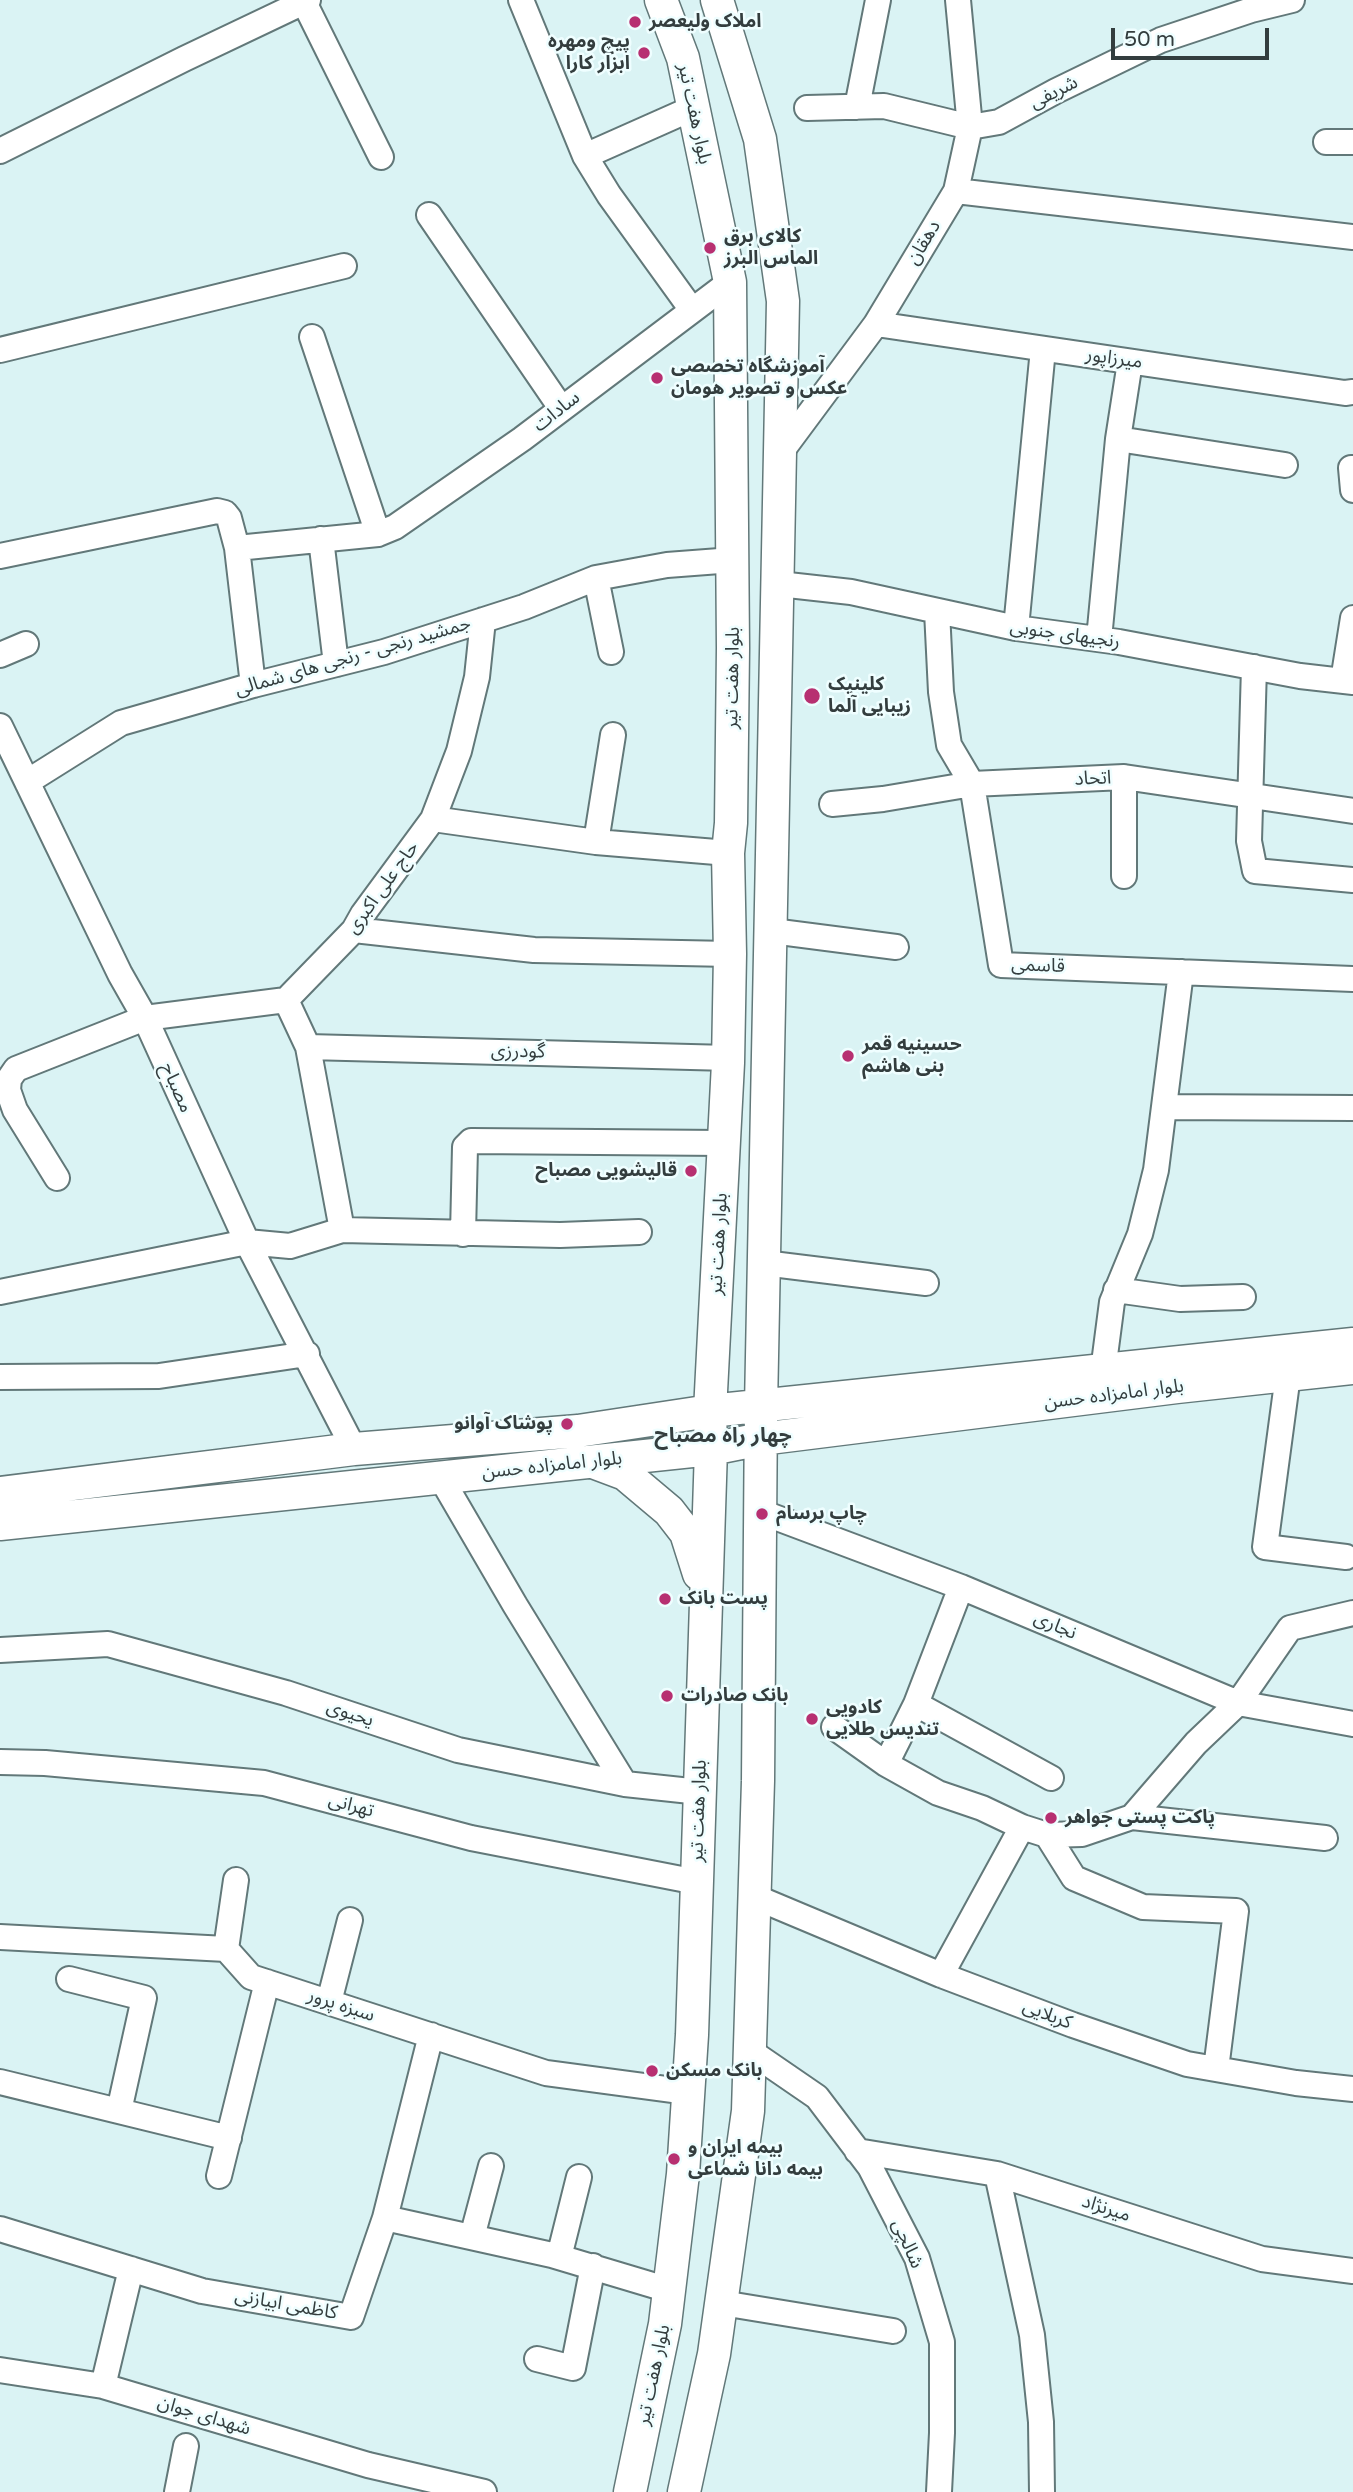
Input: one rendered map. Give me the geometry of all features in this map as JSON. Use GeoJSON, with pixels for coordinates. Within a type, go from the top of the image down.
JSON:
{"type":"FeatureCollection","features":[{"type":"Feature","properties":{"kind":"main road","name":"بلوار هفت تیر"},"geometry":{"type":"LineString","coordinates":[[630,2492],[665,2324],[684,2174],[697,1882],[710,1411],[729,1058],[733,560],[730,282],[683,58],[661,0]]}},
{"type":"Feature","properties":{"kind":"main road"},"geometry":{"type":"LineString","coordinates":[[684,2492],[714,2354],[748,2111],[758,1781],[761,1406],[783,301],[760,139],[717,0]]}},
{"type":"Feature","properties":{"kind":"main road"},"geometry":{"type":"LineString","coordinates":[[732,728],[743,745],[752,752],[763,747],[776,731]]}},
{"type":"Feature","properties":{"kind":"main road"},"geometry":{"type":"LineString","coordinates":[[729,838],[742,805],[751,800],[763,808],[774,825]]}},
{"type":"Feature","properties":{"kind":"main road","name":"بلوار امامزاده حسن"},"geometry":{"type":"LineString","coordinates":[[0,1493],[354,1450],[578,1432],[710,1411],[1353,1345]]}},
{"type":"Feature","properties":{"kind":"main road"},"geometry":{"type":"LineString","coordinates":[[656,1420],[688,1396],[713,1352]]}},
{"type":"Feature","properties":{"kind":"main road","name":"بلوار امامزاده حسن"},"geometry":{"type":"LineString","coordinates":[[0,1524],[711,1449],[761,1439],[1353,1368]]}},
{"type":"Feature","properties":{"kind":"main road"},"geometry":{"type":"LineString","coordinates":[[592,1462],[625,1474],[669,1511],[685,1533],[706,1601]]}},
{"type":"Feature","properties":{"kind":"street"},"geometry":{"type":"LineString","coordinates":[[521,0],[584,156],[691,310]]}},
{"type":"Feature","properties":{"kind":"street"},"geometry":{"type":"LineString","coordinates":[[857,107],[878,0]]}},
{"type":"Feature","properties":{"kind":"street","name":"دهقان"},"geometry":{"type":"LineString","coordinates":[[781,452],[876,324],[956,191],[970,127],[958,0]]}},
{"type":"Feature","properties":{"kind":"street","name":"شریفی"},"geometry":{"type":"LineString","coordinates":[[807,108],[884,106],[970,127],[999,122],[1161,40],[1251,10],[1292,0]]}},
{"type":"Feature","properties":{"kind":"street"},"geometry":{"type":"LineString","coordinates":[[0,151],[306,1],[381,157]]}},
{"type":"Feature","properties":{"kind":"street"},"geometry":{"type":"LineString","coordinates":[[584,156],[693,108]]}},
{"type":"Feature","properties":{"kind":"street"},"geometry":{"type":"LineString","coordinates":[[1326,142],[1353,142]]}},
{"type":"Feature","properties":{"kind":"street"},"geometry":{"type":"LineString","coordinates":[[956,191],[1353,237]]}},
{"type":"Feature","properties":{"kind":"street"},"geometry":{"type":"LineString","coordinates":[[429,215],[561,408]]}},
{"type":"Feature","properties":{"kind":"street"},"geometry":{"type":"LineString","coordinates":[[0,350],[344,266]]}},
{"type":"Feature","properties":{"kind":"street","name":"سادات"},"geometry":{"type":"LineString","coordinates":[[379,534],[395,527],[522,439],[730,282]]}},
{"type":"Feature","properties":{"kind":"street","name":"میرزاپور"},"geometry":{"type":"LineString","coordinates":[[876,324],[1353,393]]}},
{"type":"Feature","properties":{"kind":"street"},"geometry":{"type":"LineString","coordinates":[[237,548],[379,534],[312,337]]}},
{"type":"Feature","properties":{"kind":"street"},"geometry":{"type":"LineString","coordinates":[[1016,628],[1043,349]]}},
{"type":"Feature","properties":{"kind":"street"},"geometry":{"type":"LineString","coordinates":[[1099,639],[1118,439],[1130,362]]}},
{"type":"Feature","properties":{"kind":"street"},"geometry":{"type":"LineString","coordinates":[[1118,439],[1285,466]]}},
{"type":"Feature","properties":{"kind":"street"},"geometry":{"type":"LineString","coordinates":[[0,556],[218,510],[225,513],[229,518],[237,548],[253,685]]}},
{"type":"Feature","properties":{"kind":"street"},"geometry":{"type":"LineString","coordinates":[[321,539],[336,664]]}},
{"type":"Feature","properties":{"kind":"street","name":"جمشید رنجی - رنجی های شمالی"},"geometry":{"type":"LineString","coordinates":[[27,782],[121,723],[253,685],[384,652],[524,607],[596,579],[667,565],[733,560]]}},
{"type":"Feature","properties":{"kind":"street"},"geometry":{"type":"LineString","coordinates":[[596,579],[611,652]]}},
{"type":"Feature","properties":{"kind":"street","name":"رنجیهای جنوبی"},"geometry":{"type":"LineString","coordinates":[[779,584],[851,592],[1016,628],[1099,639],[1348,682]]}},
{"type":"Feature","properties":{"kind":"street","name":"قاسمی"},"geometry":{"type":"LineString","coordinates":[[937,611],[941,692],[949,745],[972,784],[1001,964],[1353,979]]}},
{"type":"Feature","properties":{"kind":"street"},"geometry":{"type":"LineString","coordinates":[[1348,682],[1353,618]]}},
{"type":"Feature","properties":{"kind":"street","name":"حاج علی اکبری"},"geometry":{"type":"LineString","coordinates":[[286,1000],[354,930],[432,819],[459,751],[477,677],[483,620]]}},
{"type":"Feature","properties":{"kind":"street"},"geometry":{"type":"LineString","coordinates":[[0,654],[26,644]]}},
{"type":"Feature","properties":{"kind":"street"},"geometry":{"type":"LineString","coordinates":[[1254,667],[1249,841],[1255,871],[1353,880]]}},
{"type":"Feature","properties":{"kind":"street","name":"مصباح"},"geometry":{"type":"LineString","coordinates":[[0,726],[7,756],[27,782],[120,974],[145,1018],[247,1242],[354,1450]]}},
{"type":"Feature","properties":{"kind":"street"},"geometry":{"type":"LineString","coordinates":[[596,842],[613,735]]}},
{"type":"Feature","properties":{"kind":"street"},"geometry":{"type":"LineString","coordinates":[[1124,777],[1124,876]]}},
{"type":"Feature","properties":{"kind":"street","name":"اتحاد"},"geometry":{"type":"LineString","coordinates":[[832,804],[883,799],[972,784],[1124,777],[1353,811]]}},
{"type":"Feature","properties":{"kind":"street"},"geometry":{"type":"LineString","coordinates":[[432,819],[596,842],[729,838]]}},
{"type":"Feature","properties":{"kind":"street"},"geometry":{"type":"LineString","coordinates":[[354,930],[534,950],[730,954]]}},
{"type":"Feature","properties":{"kind":"street"},"geometry":{"type":"LineString","coordinates":[[772,931],[896,947]]}},
{"type":"Feature","properties":{"kind":"street"},"geometry":{"type":"LineString","coordinates":[[1102,1371],[1112,1302],[1140,1234],[1156,1170],[1181,972]]}},
{"type":"Feature","properties":{"kind":"street"},"geometry":{"type":"LineString","coordinates":[[57,1178],[8,1113],[9,1079],[16,1069],[145,1018],[286,1000],[307,1047],[342,1230]]}},
{"type":"Feature","properties":{"kind":"street","name":"گودرزی"},"geometry":{"type":"LineString","coordinates":[[307,1047],[729,1058]]}},
{"type":"Feature","properties":{"kind":"street"},"geometry":{"type":"LineString","coordinates":[[1164,1107],[1353,1108]]}},
{"type":"Feature","properties":{"kind":"street"},"geometry":{"type":"LineString","coordinates":[[463,1234],[465,1147],[471,1141],[724,1143]]}},
{"type":"Feature","properties":{"kind":"street"},"geometry":{"type":"LineString","coordinates":[[0,1292],[247,1242],[290,1246],[342,1230],[560,1235],[639,1232]]}},
{"type":"Feature","properties":{"kind":"street"},"geometry":{"type":"LineString","coordinates":[[764,1263],[926,1283]]}},
{"type":"Feature","properties":{"kind":"street"},"geometry":{"type":"LineString","coordinates":[[1116,1290],[1180,1299],[1242,1297]]}},
{"type":"Feature","properties":{"kind":"street"},"geometry":{"type":"LineString","coordinates":[[0,1377],[159,1376],[306,1354]]}},
{"type":"Feature","properties":{"kind":"street"},"geometry":{"type":"LineString","coordinates":[[1288,1375],[1265,1547],[1346,1557]]}},
{"type":"Feature","properties":{"kind":"street"},"geometry":{"type":"LineString","coordinates":[[441,1478],[514,1605],[625,1784]]}},
{"type":"Feature","properties":{"kind":"street","name":"نجاری"},"geometry":{"type":"LineString","coordinates":[[761,1512],[961,1587],[1238,1703],[1353,1724]]}},
{"type":"Feature","properties":{"kind":"street"},"geometry":{"type":"LineString","coordinates":[[886,1764],[916,1704],[961,1587]]}},
{"type":"Feature","properties":{"kind":"street"},"geometry":{"type":"LineString","coordinates":[[1132,1817],[1196,1743],[1238,1703],[1290,1628],[1353,1614]]}},
{"type":"Feature","properties":{"kind":"street","name":"یحیوی"},"geometry":{"type":"LineString","coordinates":[[0,1650],[108,1644],[286,1693],[458,1750],[625,1784],[700,1792]]}},
{"type":"Feature","properties":{"kind":"street"},"geometry":{"type":"LineString","coordinates":[[916,1704],[1051,1778]]}},
{"type":"Feature","properties":{"kind":"street"},"geometry":{"type":"LineString","coordinates":[[834,1727],[886,1764],[938,1793],[1047,1835],[1082,1834],[1132,1817],[1325,1838]]}},
{"type":"Feature","properties":{"kind":"street","name":"تهرانی"},"geometry":{"type":"LineString","coordinates":[[0,1762],[45,1763],[264,1783],[471,1838],[697,1882]]}},
{"type":"Feature","properties":{"kind":"street"},"geometry":{"type":"LineString","coordinates":[[941,1975],[1022,1827]]}},
{"type":"Feature","properties":{"kind":"street"},"geometry":{"type":"LineString","coordinates":[[1047,1835],[1074,1878],[1143,1907],[1236,1911],[1216,2069]]}},
{"type":"Feature","properties":{"kind":"street"},"geometry":{"type":"LineString","coordinates":[[0,1937],[226,1949],[236,1880]]}},
{"type":"Feature","properties":{"kind":"street","name":"کربلایی"},"geometry":{"type":"LineString","coordinates":[[755,1897],[941,1975],[1086,2030],[1187,2064],[1297,2083],[1353,2089]]}},
{"type":"Feature","properties":{"kind":"street"},"geometry":{"type":"LineString","coordinates":[[329,2002],[350,1920]]}},
{"type":"Feature","properties":{"kind":"street","name":"سبزه پرور"},"geometry":{"type":"LineString","coordinates":[[226,1949],[251,1977],[546,2073],[688,2092]]}},
{"type":"Feature","properties":{"kind":"street"},"geometry":{"type":"LineString","coordinates":[[69,1979],[144,1998],[119,2111]]}},
{"type":"Feature","properties":{"kind":"street"},"geometry":{"type":"LineString","coordinates":[[219,2176],[267,1982]]}},
{"type":"Feature","properties":{"kind":"street"},"geometry":{"type":"LineString","coordinates":[[431,2035],[385,2218],[559,2257],[669,2290]]}},
{"type":"Feature","properties":{"kind":"street","name":"شالچی"},"geometry":{"type":"LineString","coordinates":[[750,2051],[817,2096],[870,2167],[916,2258],[942,2342],[939,2492]]}},
{"type":"Feature","properties":{"kind":"street"},"geometry":{"type":"LineString","coordinates":[[0,2082],[229,2138]]}},
{"type":"Feature","properties":{"kind":"street","name":"میرنژاد"},"geometry":{"type":"LineString","coordinates":[[857,2151],[996,2175],[1262,2259],[1353,2271]]}},
{"type":"Feature","properties":{"kind":"street"},"geometry":{"type":"LineString","coordinates":[[472,2237],[491,2166]]}},
{"type":"Feature","properties":{"kind":"street"},"geometry":{"type":"LineString","coordinates":[[996,2175],[1032,2335],[1041,2422],[1042,2492]]}},
{"type":"Feature","properties":{"kind":"street"},"geometry":{"type":"LineString","coordinates":[[559,2257],[579,2177]]}},
{"type":"Feature","properties":{"kind":"street","name":"کاظمی ابیازنی"},"geometry":{"type":"LineString","coordinates":[[0,2229],[202,2291],[351,2317],[385,2218]]}},
{"type":"Feature","properties":{"kind":"street"},"geometry":{"type":"LineString","coordinates":[[537,2359],[573,2368],[593,2266]]}},
{"type":"Feature","properties":{"kind":"street"},"geometry":{"type":"LineString","coordinates":[[103,2386],[131,2269]]}},
{"type":"Feature","properties":{"kind":"street"},"geometry":{"type":"LineString","coordinates":[[722,2302],[893,2331]]}},
{"type":"Feature","properties":{"kind":"street","name":"شهدای جوان"},"geometry":{"type":"LineString","coordinates":[[0,2370],[103,2386],[368,2465],[403,2483],[484,2492]]}},
{"type":"Feature","properties":{"kind":"street"},"geometry":{"type":"LineString","coordinates":[[177,2492],[186,2446]]}},
{"type":"Feature","properties":{"kind":"place","name":"املاک ولیعصر"},"geometry":{"type":"Point","coordinates":[635,22]}},
{"type":"Feature","properties":{"kind":"place","name":"پیچ ومهره ابزار کارا"},"geometry":{"type":"Point","coordinates":[644,53]}},
{"type":"Feature","properties":{"kind":"place","name":"کالای برق الماس البرز"},"geometry":{"type":"Point","coordinates":[710,248]}},
{"type":"Feature","properties":{"kind":"place","name":"آموزشگاه تخصصی عکس و تصویر هومان"},"geometry":{"type":"Point","coordinates":[657,378]}},
{"type":"Feature","properties":{"kind":"place","name":"کلینیک زیبایی آلما"},"geometry":{"type":"Point","coordinates":[812,696]}},
{"type":"Feature","properties":{"kind":"place","name":"حسینیه قمر بنی هاشم"},"geometry":{"type":"Point","coordinates":[848,1056]}},
{"type":"Feature","properties":{"kind":"place","name":"قالیشویی مصباح"},"geometry":{"type":"Point","coordinates":[691,1171]}},
{"type":"Feature","properties":{"kind":"place","name":"پوشاک آوانو"},"geometry":{"type":"Point","coordinates":[567,1424]}},
{"type":"Feature","properties":{"kind":"place","name":"چاپ برسام"},"geometry":{"type":"Point","coordinates":[762,1514]}},
{"type":"Feature","properties":{"kind":"place","name":"پست بانک"},"geometry":{"type":"Point","coordinates":[665,1599]}},
{"type":"Feature","properties":{"kind":"place","name":"بانک صادرات"},"geometry":{"type":"Point","coordinates":[667,1696]}},
{"type":"Feature","properties":{"kind":"place","name":"کادویی تندیس طلایی"},"geometry":{"type":"Point","coordinates":[812,1719]}},
{"type":"Feature","properties":{"kind":"place","name":"پاکت پستی جواهر"},"geometry":{"type":"Point","coordinates":[1051,1818]}},
{"type":"Feature","properties":{"kind":"place","name":"بانک مسکن"},"geometry":{"type":"Point","coordinates":[652,2071]}},
{"type":"Feature","properties":{"kind":"place","name":"بیمه ایران و بیمه دانا شماعی"},"geometry":{"type":"Point","coordinates":[674,2159]}},
{"type":"Feature","properties":{"kind":"district","name":"چهار راه مصباح"},"geometry":{"type":"Point","coordinates":[723,1436]}}]}
